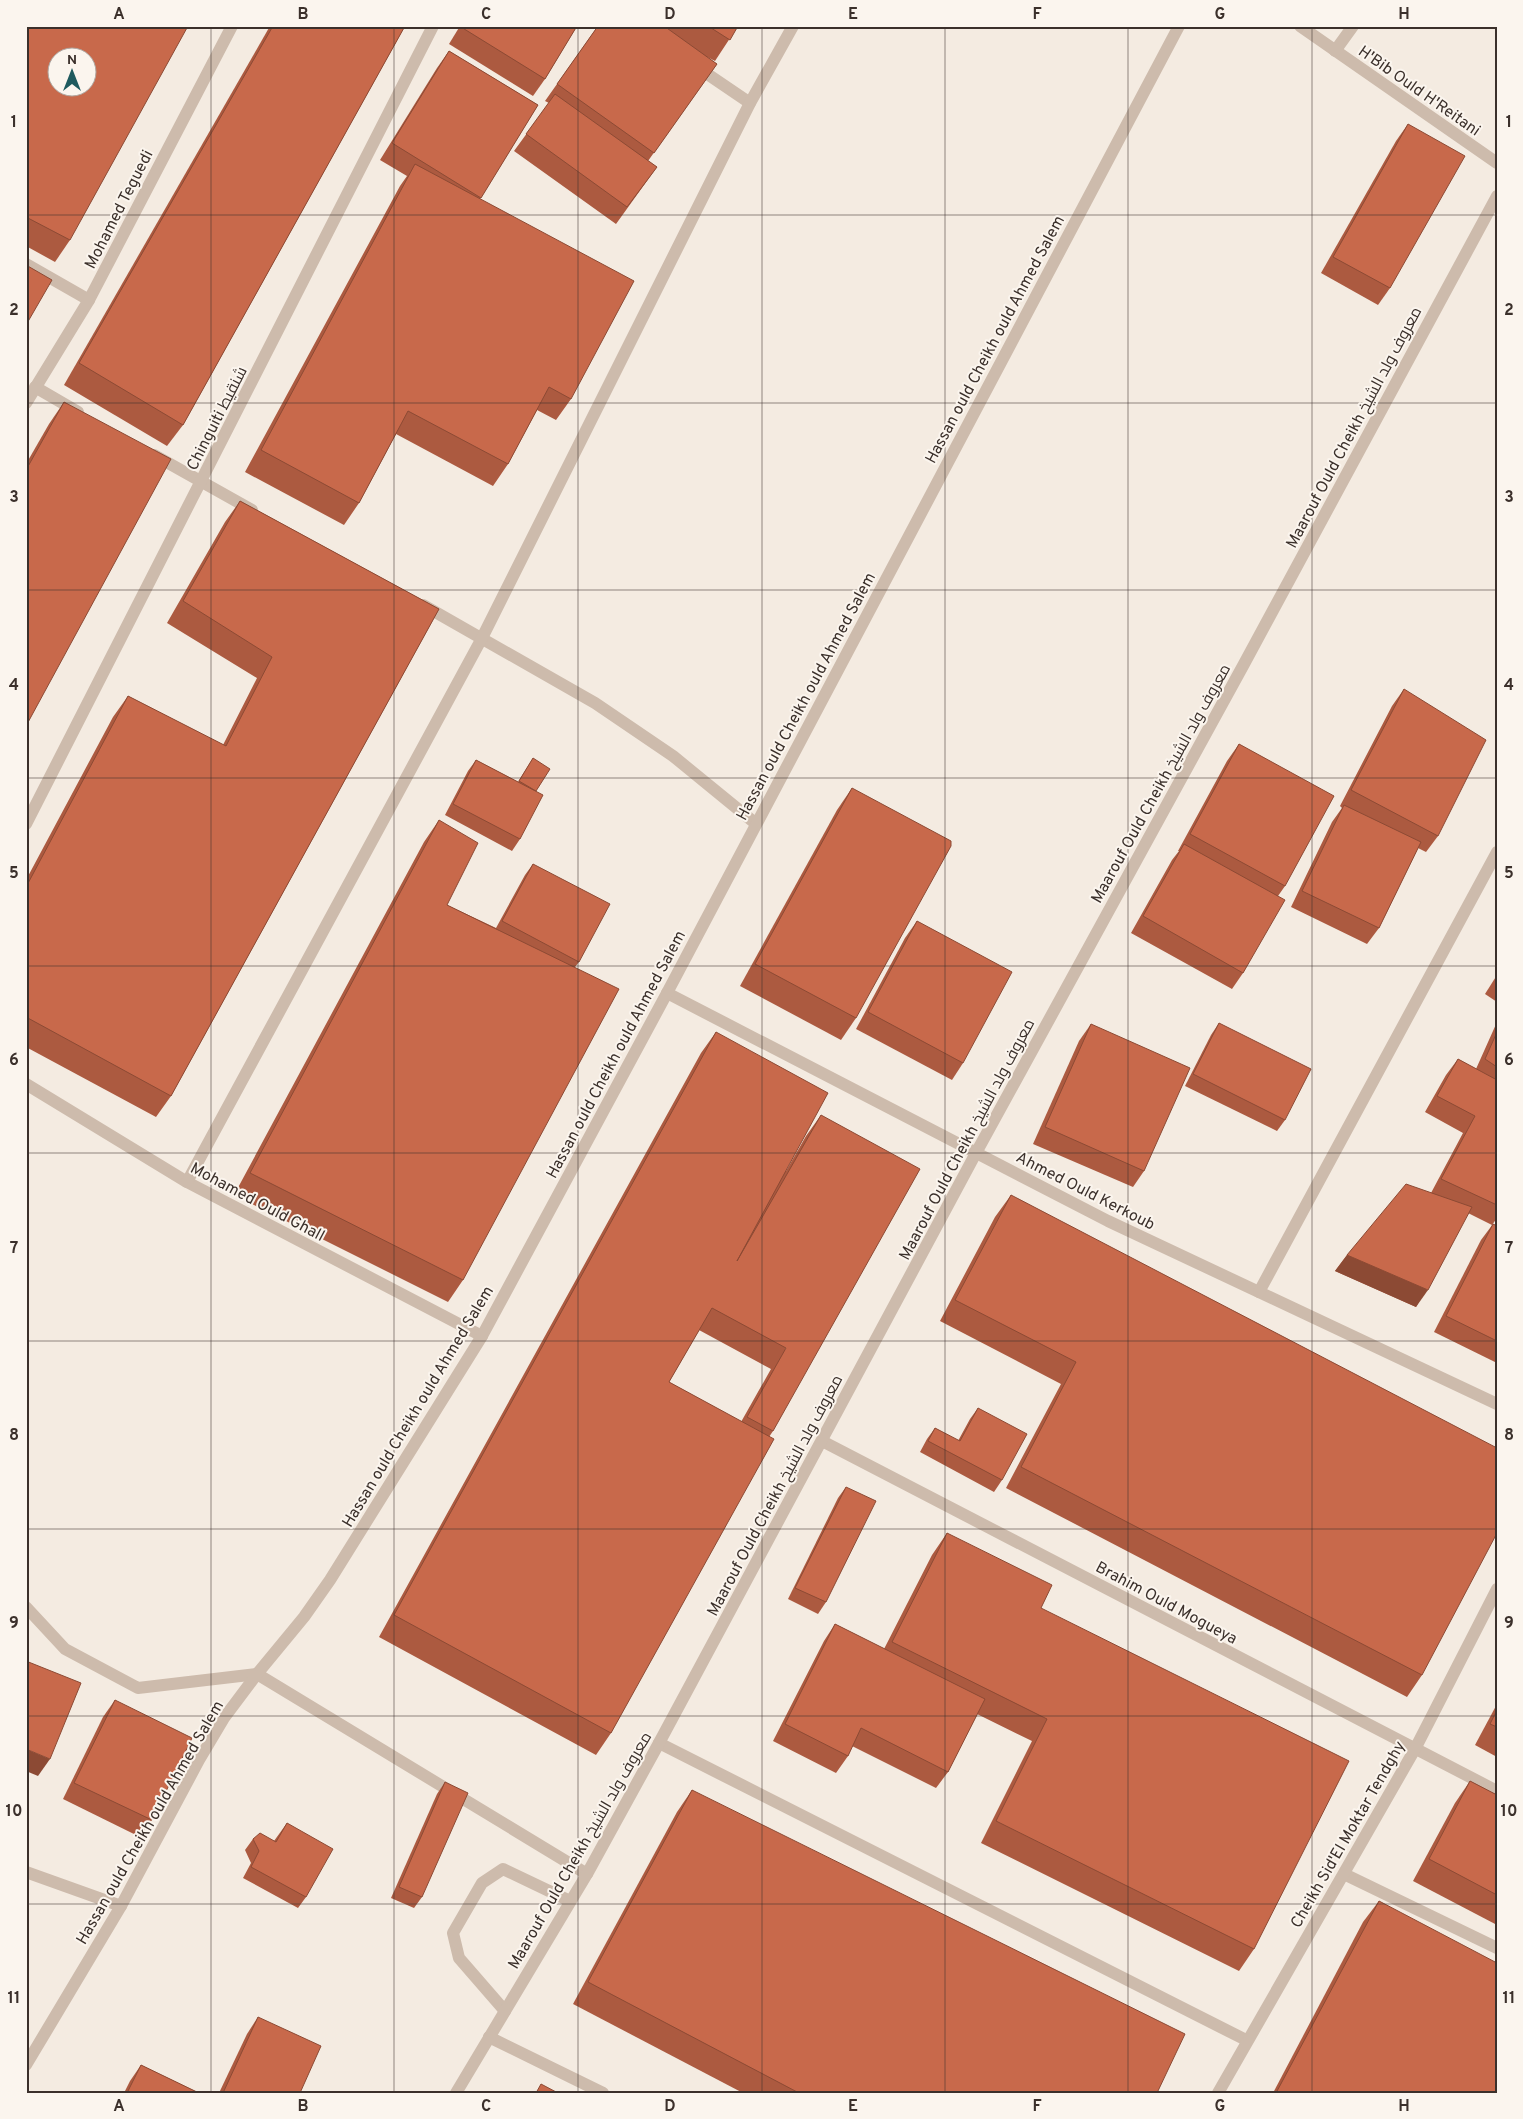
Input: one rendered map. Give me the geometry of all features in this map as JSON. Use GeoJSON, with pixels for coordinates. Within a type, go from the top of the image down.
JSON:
{"type":"FeatureCollection","features":[{"type":"Feature","properties":{"kind":"street","name":"Mohamed Teguedi"},"geometry":{"type":"LineString","coordinates":[[26,403],[89,300],[232,26]]}},
{"type":"Feature","properties":{"kind":"street","name":"Chinguiti شنقيط"},"geometry":{"type":"LineString","coordinates":[[26,824],[433,26]]}},
{"type":"Feature","properties":{"kind":"street"},"geometry":{"type":"LineString","coordinates":[[187,1182],[482,638],[750,103],[793,26]]}},
{"type":"Feature","properties":{"kind":"street","name":"Hassan ould Cheikh ould Ahmed Salem"},"geometry":{"type":"LineString","coordinates":[[26,2065],[121,1906],[199,1760],[224,1718],[304,1617],[330,1580],[482,1336],[667,993],[1179,26]]}},
{"type":"Feature","properties":{"kind":"street","name":"H'Bib Ould H'Reitani"},"geometry":{"type":"LineString","coordinates":[[1300,26],[1497,163]]}},
{"type":"Feature","properties":{"kind":"street"},"geometry":{"type":"LineString","coordinates":[[1335,51],[1353,26]]}},
{"type":"Feature","properties":{"kind":"street"},"geometry":{"type":"LineString","coordinates":[[685,59],[750,103]]}},
{"type":"Feature","properties":{"kind":"street","name":"Maarouf Ould Cheikh معروف ولد الشيخ"},"geometry":{"type":"LineString","coordinates":[[456,2093],[587,1874],[659,1743],[976,1153],[1497,196]]}},
{"type":"Feature","properties":{"kind":"street"},"geometry":{"type":"LineString","coordinates":[[26,264],[89,300]]}},
{"type":"Feature","properties":{"kind":"street"},"geometry":{"type":"LineString","coordinates":[[35,387],[93,420]]}},
{"type":"Feature","properties":{"kind":"street"},"geometry":{"type":"LineString","coordinates":[[143,449],[261,515]]}},
{"type":"Feature","properties":{"kind":"street"},"geometry":{"type":"LineString","coordinates":[[414,600],[595,703],[673,756],[756,823]]}},
{"type":"Feature","properties":{"kind":"street"},"geometry":{"type":"LineString","coordinates":[[1259,1292],[1497,852]]}},
{"type":"Feature","properties":{"kind":"street","name":"Ahmed Ould Kerkoub"},"geometry":{"type":"LineString","coordinates":[[667,993],[1108,1221],[1497,1404]]}},
{"type":"Feature","properties":{"kind":"street","name":"Mohamed Ould Ghall"},"geometry":{"type":"LineString","coordinates":[[26,1084],[187,1182],[482,1336]]}},
{"type":"Feature","properties":{"kind":"street","name":"Brahim Ould Mogueya"},"geometry":{"type":"LineString","coordinates":[[822,1441],[1497,1792]]}},
{"type":"Feature","properties":{"kind":"street","name":"Cheikh Sid'El Moktar Tendghy"},"geometry":{"type":"LineString","coordinates":[[1218,2093],[1246,2040],[1415,1749],[1497,1589]]}},
{"type":"Feature","properties":{"kind":"street"},"geometry":{"type":"LineString","coordinates":[[26,1607],[66,1649],[138,1688],[257,1674],[587,1874]]}},
{"type":"Feature","properties":{"kind":"street"},"geometry":{"type":"LineString","coordinates":[[659,1743],[1246,2040]]}},
{"type":"Feature","properties":{"kind":"street"},"geometry":{"type":"LineString","coordinates":[[505,2011],[459,1958],[453,1933],[482,1883],[503,1869],[570,1901]]}},
{"type":"Feature","properties":{"kind":"street"},"geometry":{"type":"LineString","coordinates":[[26,1872],[121,1906]]}},
{"type":"Feature","properties":{"kind":"street"},"geometry":{"type":"LineString","coordinates":[[1344,1874],[1497,1948]]}},
{"type":"Feature","properties":{"kind":"street"},"geometry":{"type":"LineString","coordinates":[[489,2037],[603,2093]]}},
{"type":"Feature","properties":{"kind":"building"},"geometry":{"type":"Polygon","coordinates":[[[26,26],[188,26],[70,240],[26,217],[26,26]]]}},
{"type":"Feature","properties":{"kind":"building"},"geometry":{"type":"Polygon","coordinates":[[[273,26],[405,26],[183,425],[79,363],[273,26]]]}},
{"type":"Feature","properties":{"kind":"building"},"geometry":{"type":"Polygon","coordinates":[[[461,26],[577,26],[545,79],[461,26]]]}},
{"type":"Feature","properties":{"kind":"building"},"geometry":{"type":"Polygon","coordinates":[[[598,26],[664,26],[717,64],[654,153],[557,84],[598,26]]]}},
{"type":"Feature","properties":{"kind":"building"},"geometry":{"type":"Polygon","coordinates":[[[708,26],[738,26],[730,40],[708,26]]]}},
{"type":"Feature","properties":{"kind":"building"},"geometry":{"type":"Polygon","coordinates":[[[449,51],[538,105],[481,198],[392,143],[449,51]]]}},
{"type":"Feature","properties":{"kind":"building"},"geometry":{"type":"Polygon","coordinates":[[[555,94],[657,167],[627,207],[526,134],[555,94]]]}},
{"type":"Feature","properties":{"kind":"building"},"geometry":{"type":"Polygon","coordinates":[[[1408,124],[1465,156],[1390,288],[1333,257],[1408,124]]]}},
{"type":"Feature","properties":{"kind":"building"},"geometry":{"type":"Polygon","coordinates":[[[415,164],[634,281],[571,399],[549,387],[508,464],[408,411],[359,503],[261,450],[415,164]]]}},
{"type":"Feature","properties":{"kind":"building"},"geometry":{"type":"Polygon","coordinates":[[[26,265],[52,280],[26,325],[26,265]]]}},
{"type":"Feature","properties":{"kind":"building"},"geometry":{"type":"Polygon","coordinates":[[[64,402],[171,459],[26,726],[26,470],[64,402]]]}},
{"type":"Feature","properties":{"kind":"building"},"geometry":{"type":"Polygon","coordinates":[[[240,501],[439,609],[171,1096],[26,1017],[26,887],[128,696],[226,746],[272,657],[183,601],[240,501]]]}},
{"type":"Feature","properties":{"kind":"building"},"geometry":{"type":"Polygon","coordinates":[[[1404,689],[1486,740],[1438,836],[1351,790],[1404,689]]]}},
{"type":"Feature","properties":{"kind":"building"},"geometry":{"type":"Polygon","coordinates":[[[1239,744],[1334,796],[1285,886],[1190,834],[1239,744]]]}},
{"type":"Feature","properties":{"kind":"building"},"geometry":{"type":"Polygon","coordinates":[[[533,758],[550,769],[536,791],[519,781],[533,758]]]}},
{"type":"Feature","properties":{"kind":"building"},"geometry":{"type":"Polygon","coordinates":[[[476,760],[543,795],[520,839],[453,804],[476,760]]]}},
{"type":"Feature","properties":{"kind":"building"},"geometry":{"type":"Polygon","coordinates":[[[852,788],[951,841],[951,846],[856,1018],[755,964],[852,788]]]}},
{"type":"Feature","properties":{"kind":"building"},"geometry":{"type":"Polygon","coordinates":[[[1344,805],[1421,842],[1379,928],[1302,891],[1344,805]]]}},
{"type":"Feature","properties":{"kind":"building"},"geometry":{"type":"Polygon","coordinates":[[[439,820],[478,843],[447,905],[619,989],[463,1280],[250,1173],[439,820]]]}},
{"type":"Feature","properties":{"kind":"building"},"geometry":{"type":"Polygon","coordinates":[[[1184,844],[1285,900],[1243,973],[1143,916],[1184,844]]]}},
{"type":"Feature","properties":{"kind":"building"},"geometry":{"type":"Polygon","coordinates":[[[533,864],[610,904],[579,962],[502,921],[533,864]]]}},
{"type":"Feature","properties":{"kind":"building"},"geometry":{"type":"Polygon","coordinates":[[[917,921],[1012,972],[963,1063],[868,1012],[917,921]]]}},
{"type":"Feature","properties":{"kind":"building"},"geometry":{"type":"Polygon","coordinates":[[[1219,1023],[1311,1069],[1285,1120],[1193,1074],[1219,1023]]]}},
{"type":"Feature","properties":{"kind":"building"},"geometry":{"type":"Polygon","coordinates":[[[1091,1024],[1190,1068],[1144,1171],[1045,1127],[1091,1024]]]}},
{"type":"Feature","properties":{"kind":"building"},"geometry":{"type":"Polygon","coordinates":[[[716,1032],[828,1093],[737,1261],[821,1115],[920,1169],[773,1431],[747,1417],[786,1348],[712,1308],[669,1382],[774,1439],[611,1733],[394,1615],[716,1032]]]}},
{"type":"Feature","properties":{"kind":"building"},"geometry":{"type":"Polygon","coordinates":[[[1497,1032],[1497,1067],[1485,1059],[1497,1032]]]}},
{"type":"Feature","properties":{"kind":"building"},"geometry":{"type":"Polygon","coordinates":[[[1458,1059],[1497,1080],[1497,1205],[1441,1179],[1475,1116],[1437,1096],[1458,1059]]]}},
{"type":"Feature","properties":{"kind":"building"},"geometry":{"type":"Polygon","coordinates":[[[1406,1184],[1472,1207],[1428,1290],[1347,1255],[1406,1184]]]}},
{"type":"Feature","properties":{"kind":"building"},"geometry":{"type":"Polygon","coordinates":[[[1011,1195],[1497,1448],[1497,1533],[1422,1675],[1021,1467],[1076,1362],[955,1300],[1011,1195]]]}},
{"type":"Feature","properties":{"kind":"building"},"geometry":{"type":"Polygon","coordinates":[[[1493,1224],[1497,1226],[1497,1341],[1446,1316],[1493,1224]]]}},
{"type":"Feature","properties":{"kind":"building"},"geometry":{"type":"Polygon","coordinates":[[[978,1408],[1027,1434],[1002,1480],[928,1441],[935,1428],[960,1441],[978,1408]]]}},
{"type":"Feature","properties":{"kind":"building"},"geometry":{"type":"Polygon","coordinates":[[[846,1487],[876,1501],[826,1602],[795,1588],[846,1487]]]}},
{"type":"Feature","properties":{"kind":"building"},"geometry":{"type":"Polygon","coordinates":[[[947,1533],[1052,1585],[1041,1608],[1349,1761],[1254,1949],[996,1821],[1047,1719],[892,1642],[947,1533]]]}},
{"type":"Feature","properties":{"kind":"building"},"geometry":{"type":"Polygon","coordinates":[[[835,1624],[985,1699],[948,1772],[861,1728],[848,1756],[785,1724],[835,1624]]]}},
{"type":"Feature","properties":{"kind":"building"},"geometry":{"type":"Polygon","coordinates":[[[26,1661],[81,1683],[50,1759],[26,1749],[26,1661]]]}},
{"type":"Feature","properties":{"kind":"building"},"geometry":{"type":"Polygon","coordinates":[[[115,1700],[192,1738],[152,1820],[74,1783],[115,1700]]]}},
{"type":"Feature","properties":{"kind":"building"},"geometry":{"type":"Polygon","coordinates":[[[1497,1710],[1497,1727],[1490,1724],[1497,1710]]]}},
{"type":"Feature","properties":{"kind":"building"},"geometry":{"type":"Polygon","coordinates":[[[1470,1781],[1497,1795],[1497,1895],[1429,1859],[1470,1781]]]}},
{"type":"Feature","properties":{"kind":"building"},"geometry":{"type":"Polygon","coordinates":[[[445,1782],[468,1793],[422,1897],[399,1887],[445,1782]]]}},
{"type":"Feature","properties":{"kind":"building"},"geometry":{"type":"Polygon","coordinates":[[[692,1790],[1185,2034],[1157,2093],[799,2093],[588,1982],[692,1790]]]}},
{"type":"Feature","properties":{"kind":"building"},"geometry":{"type":"Polygon","coordinates":[[[287,1823],[333,1849],[306,1897],[251,1867],[259,1851],[253,1839],[260,1833],[276,1842],[287,1823]]]}},
{"type":"Feature","properties":{"kind":"building"},"geometry":{"type":"Polygon","coordinates":[[[1379,1901],[1497,1963],[1497,2093],[1276,2093],[1379,1901]]]}},
{"type":"Feature","properties":{"kind":"building"},"geometry":{"type":"Polygon","coordinates":[[[258,2017],[321,2046],[300,2093],[223,2093],[258,2017]]]}},
{"type":"Feature","properties":{"kind":"building"},"geometry":{"type":"Polygon","coordinates":[[[141,2065],[199,2093],[127,2093],[141,2065]]]}},
{"type":"Feature","properties":{"kind":"building"},"geometry":{"type":"Polygon","coordinates":[[[541,2084],[558,2093],[536,2093],[541,2084]]]}}]}
